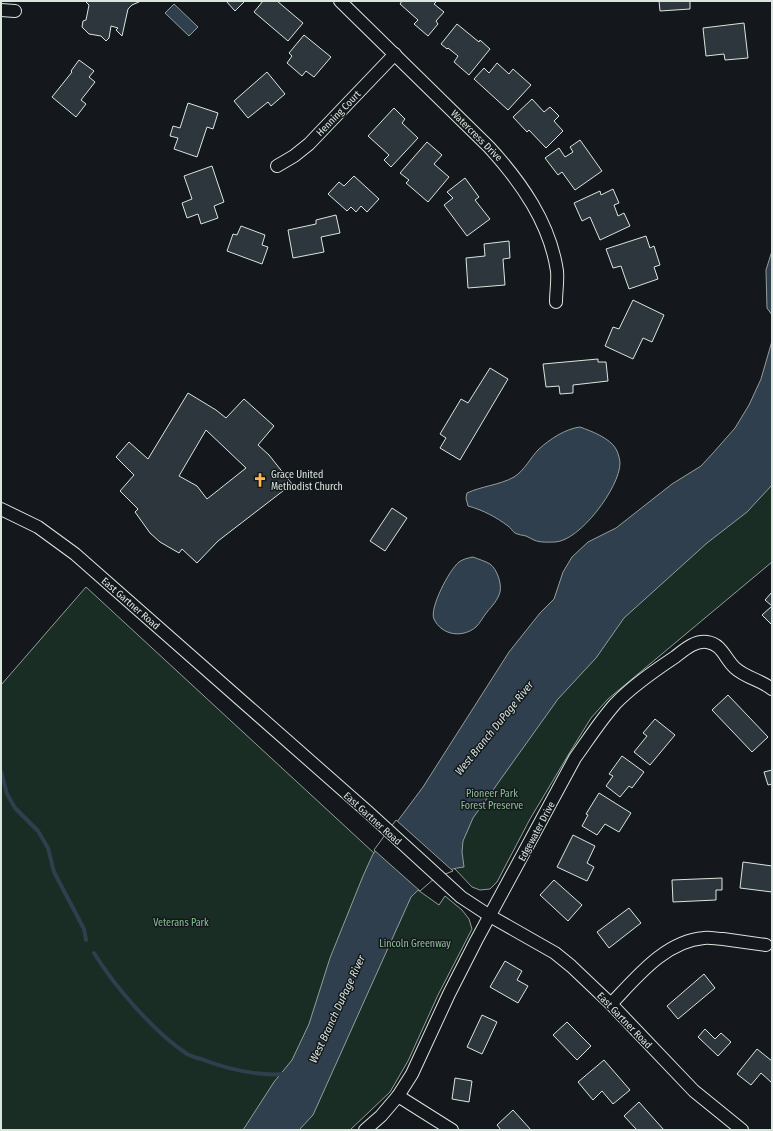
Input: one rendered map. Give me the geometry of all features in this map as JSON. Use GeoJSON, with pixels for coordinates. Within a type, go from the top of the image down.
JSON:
{"type":"FeatureCollection","features":[{"type":"Feature","properties":{"kind":"street","name":"Watercress Drive"},"geometry":{"type":"LineString","coordinates":[[340,1],[489,147],[505,164],[520,184],[535,208],[548,234],[557,272],[556,302]]}},
{"type":"Feature","properties":{"kind":"street"},"geometry":{"type":"LineString","coordinates":[[1,10],[15,11]]}},
{"type":"Feature","properties":{"kind":"street","name":"Henning Court"},"geometry":{"type":"LineString","coordinates":[[276,166],[294,156],[309,144],[395,54]]}},
{"type":"Feature","properties":{"kind":"street","name":"East Gartner Road"},"geometry":{"type":"LineString","coordinates":[[1,509],[38,527],[75,554],[368,812],[461,897],[490,916],[555,953],[571,966],[611,1004],[694,1091],[742,1130]]}},
{"type":"Feature","properties":{"kind":"street","name":"Edgewater Drive"},"geometry":{"type":"LineString","coordinates":[[365,1130],[398,1096],[412,1074],[449,994],[575,758],[616,703],[654,670],[693,644],[706,642],[716,644],[735,669],[772,689]]}},
{"type":"Feature","properties":{"kind":"street"},"geometry":{"type":"LineString","coordinates":[[611,1004],[648,966],[679,944],[705,937],[766,945]]}},
{"type":"Feature","properties":{"kind":"street"},"geometry":{"type":"LineString","coordinates":[[398,1096],[452,1130]]}},
{"type":"Feature","properties":{"kind":"green space","name":"Pioneer Park Forest Preserve"},"geometry":{"type":"Polygon","coordinates":[[[772,424],[772,562],[608,699],[591,718],[570,752],[530,819],[497,882],[490,889],[480,890],[472,887],[455,869],[422,840],[772,424]]]}},
{"type":"Feature","properties":{"kind":"green space","name":"Veterans Park"},"geometry":{"type":"Polygon","coordinates":[[[86,587],[401,878],[439,905],[445,896],[462,910],[469,919],[472,929],[438,995],[408,1061],[390,1092],[350,1130],[1,1130],[1,685],[86,587]]]}},
{"type":"Feature","properties":{"kind":"water"},"geometry":{"type":"Polygon","coordinates":[[[174,4],[198,27],[189,36],[165,13],[174,4]]]}},
{"type":"Feature","properties":{"kind":"water"},"geometry":{"type":"Polygon","coordinates":[[[772,251],[772,315],[767,308],[766,270],[772,251]]]}},
{"type":"Feature","properties":{"kind":"water","name":"West Branch DuPage River"},"geometry":{"type":"Polygon","coordinates":[[[772,341],[772,485],[747,512],[707,543],[624,618],[596,658],[558,699],[473,818],[463,841],[462,852],[464,867],[442,873],[423,886],[411,897],[313,1115],[299,1130],[243,1130],[274,1082],[292,1060],[309,1024],[330,958],[373,854],[423,787],[509,652],[540,613],[554,599],[563,572],[572,557],[588,542],[616,528],[672,484],[701,466],[735,428],[749,405],[761,379],[772,341]]]}},
{"type":"Feature","properties":{"kind":"water"},"geometry":{"type":"Polygon","coordinates":[[[580,427],[600,435],[609,441],[617,450],[620,463],[618,473],[606,498],[587,523],[576,533],[555,542],[536,541],[515,533],[494,517],[468,506],[466,498],[467,493],[514,477],[521,471],[539,449],[548,442],[563,432],[580,427]]]}},
{"type":"Feature","properties":{"kind":"water"},"geometry":{"type":"Polygon","coordinates":[[[473,557],[493,566],[500,585],[499,595],[495,603],[476,627],[465,633],[453,634],[442,629],[438,625],[434,619],[434,607],[445,581],[455,566],[462,560],[473,557]]]}},
{"type":"Feature","properties":{"kind":"pier"},"geometry":{"type":"Polygon","coordinates":[[[396,820],[453,871],[435,878],[420,891],[374,850],[396,820]]]}},
{"type":"Feature","properties":{"kind":"building"},"geometry":{"type":"Polygon","coordinates":[[[85,1],[141,1],[132,5],[128,9],[122,36],[116,30],[118,28],[111,26],[109,38],[106,41],[101,36],[89,34],[82,27],[83,21],[86,20],[89,5],[85,1]]]}},
{"type":"Feature","properties":{"kind":"building"},"geometry":{"type":"Polygon","coordinates":[[[226,1],[245,1],[235,11],[226,1]]]}},
{"type":"Feature","properties":{"kind":"building"},"geometry":{"type":"Polygon","coordinates":[[[263,1],[277,1],[303,23],[288,41],[254,12],[263,1]]]}},
{"type":"Feature","properties":{"kind":"building"},"geometry":{"type":"Polygon","coordinates":[[[402,1],[437,1],[434,4],[444,12],[436,21],[438,24],[428,36],[414,24],[418,20],[400,4],[402,1]]]}},
{"type":"Feature","properties":{"kind":"building"},"geometry":{"type":"Polygon","coordinates":[[[659,1],[690,1],[690,9],[660,11],[659,1]]]}},
{"type":"Feature","properties":{"kind":"building"},"geometry":{"type":"Polygon","coordinates":[[[744,23],[748,58],[725,60],[724,54],[706,56],[703,28],[744,23]]]}},
{"type":"Feature","properties":{"kind":"building"},"geometry":{"type":"Polygon","coordinates":[[[457,24],[490,49],[469,75],[454,62],[458,56],[441,44],[457,24]]]}},
{"type":"Feature","properties":{"kind":"building"},"geometry":{"type":"Polygon","coordinates":[[[304,35],[331,57],[314,77],[306,71],[302,76],[287,63],[292,56],[289,53],[304,35]]]}},
{"type":"Feature","properties":{"kind":"building"},"geometry":{"type":"Polygon","coordinates":[[[79,60],[94,71],[89,77],[95,82],[81,100],[86,104],[76,117],[52,97],[72,72],[71,71],[79,60]]]}},
{"type":"Feature","properties":{"kind":"building"},"geometry":{"type":"Polygon","coordinates":[[[497,63],[509,74],[513,69],[531,85],[508,110],[474,79],[484,68],[489,73],[497,63]]]}},
{"type":"Feature","properties":{"kind":"building"},"geometry":{"type":"Polygon","coordinates":[[[267,72],[285,94],[271,106],[268,102],[248,118],[234,101],[267,72]]]}},
{"type":"Feature","properties":{"kind":"building"},"geometry":{"type":"Polygon","coordinates":[[[532,99],[544,112],[550,107],[559,116],[554,121],[563,131],[546,148],[529,130],[527,132],[513,117],[532,99]]]}},
{"type":"Feature","properties":{"kind":"building"},"geometry":{"type":"Polygon","coordinates":[[[188,103],[218,113],[213,129],[207,127],[197,157],[174,149],[178,138],[170,136],[173,126],[180,128],[188,103]]]}},
{"type":"Feature","properties":{"kind":"building"},"geometry":{"type":"Polygon","coordinates":[[[394,108],[405,119],[402,123],[418,138],[391,167],[384,160],[389,155],[368,136],[394,108]]]}},
{"type":"Feature","properties":{"kind":"building"},"geometry":{"type":"Polygon","coordinates":[[[580,140],[602,171],[575,190],[562,172],[558,175],[545,158],[559,148],[565,157],[573,152],[570,147],[580,140]]]}},
{"type":"Feature","properties":{"kind":"building"},"geometry":{"type":"Polygon","coordinates":[[[427,142],[442,155],[434,164],[449,177],[428,202],[406,183],[409,180],[400,173],[427,142]]]}},
{"type":"Feature","properties":{"kind":"building"},"geometry":{"type":"Polygon","coordinates":[[[212,166],[224,202],[214,206],[218,218],[201,224],[198,214],[187,218],[182,203],[192,199],[184,176],[212,166]]]}},
{"type":"Feature","properties":{"kind":"building"},"geometry":{"type":"Polygon","coordinates":[[[354,176],[379,199],[367,212],[361,206],[356,212],[351,207],[347,211],[328,194],[339,182],[344,186],[354,176]]]}},
{"type":"Feature","properties":{"kind":"building"},"geometry":{"type":"Polygon","coordinates":[[[465,178],[479,197],[475,200],[490,219],[467,236],[444,205],[453,198],[447,192],[465,178]]]}},
{"type":"Feature","properties":{"kind":"building"},"geometry":{"type":"Polygon","coordinates":[[[613,189],[619,203],[614,205],[618,216],[624,213],[630,226],[600,240],[590,217],[582,221],[574,203],[600,191],[601,195],[613,189]]]}},
{"type":"Feature","properties":{"kind":"building"},"geometry":{"type":"Polygon","coordinates":[[[336,215],[340,233],[321,237],[324,252],[293,258],[288,230],[316,224],[316,220],[336,215]]]}},
{"type":"Feature","properties":{"kind":"building"},"geometry":{"type":"Polygon","coordinates":[[[241,226],[265,235],[262,245],[268,247],[262,264],[227,251],[233,234],[237,235],[241,226]]]}},
{"type":"Feature","properties":{"kind":"building"},"geometry":{"type":"Polygon","coordinates":[[[646,236],[650,248],[654,246],[660,265],[654,267],[658,279],[629,289],[621,266],[613,268],[606,249],[646,236]]]}},
{"type":"Feature","properties":{"kind":"building"},"geometry":{"type":"Polygon","coordinates":[[[509,241],[510,258],[503,259],[505,285],[468,288],[466,258],[485,256],[484,244],[509,241]]]}},
{"type":"Feature","properties":{"kind":"building"},"geometry":{"type":"Polygon","coordinates":[[[633,300],[664,315],[652,342],[643,338],[633,359],[605,346],[613,327],[619,329],[633,300]]]}},
{"type":"Feature","properties":{"kind":"building"},"geometry":{"type":"Polygon","coordinates":[[[598,359],[598,362],[606,362],[608,381],[573,385],[573,393],[560,394],[559,386],[546,387],[543,364],[598,359]]]}},
{"type":"Feature","properties":{"kind":"building"},"geometry":{"type":"Polygon","coordinates":[[[490,368],[508,379],[460,460],[440,448],[446,438],[440,434],[461,399],[468,403],[490,368]]]}},
{"type":"Feature","properties":{"kind":"building","name":"Grace United Methodist Church"},"geometry":{"type":"Polygon","coordinates":[[[188,393],[226,418],[244,399],[274,426],[258,445],[269,455],[292,484],[218,541],[197,563],[182,549],[179,553],[160,542],[150,533],[135,512],[138,509],[120,491],[134,475],[116,457],[129,442],[148,459],[188,393]],[[206,430],[179,476],[197,486],[207,499],[246,468],[206,430]]]}},
{"type":"Feature","properties":{"kind":"building"},"geometry":{"type":"Polygon","coordinates":[[[392,508],[407,518],[385,551],[370,541],[392,508]]]}},
{"type":"Feature","properties":{"kind":"building"},"geometry":{"type":"Polygon","coordinates":[[[772,592],[772,606],[765,600],[772,592]]]}},
{"type":"Feature","properties":{"kind":"building"},"geometry":{"type":"Polygon","coordinates":[[[772,606],[772,625],[762,615],[772,606]]]}},
{"type":"Feature","properties":{"kind":"building"},"geometry":{"type":"Polygon","coordinates":[[[728,695],[768,737],[752,752],[712,710],[728,695]]]}},
{"type":"Feature","properties":{"kind":"building"},"geometry":{"type":"Polygon","coordinates":[[[655,719],[675,735],[650,765],[634,752],[647,736],[643,733],[655,719]]]}},
{"type":"Feature","properties":{"kind":"building"},"geometry":{"type":"Polygon","coordinates":[[[622,756],[644,772],[632,788],[629,786],[620,797],[606,786],[613,776],[609,774],[622,756]]]}},
{"type":"Feature","properties":{"kind":"building"},"geometry":{"type":"Polygon","coordinates":[[[772,770],[772,784],[768,785],[764,772],[772,770]]]}},
{"type":"Feature","properties":{"kind":"building"},"geometry":{"type":"Polygon","coordinates":[[[599,793],[631,813],[619,832],[605,824],[597,835],[582,826],[588,815],[586,814],[599,793]]]}},
{"type":"Feature","properties":{"kind":"building"},"geometry":{"type":"Polygon","coordinates":[[[573,835],[595,846],[587,863],[594,867],[587,881],[557,867],[573,835]]]}},
{"type":"Feature","properties":{"kind":"building"},"geometry":{"type":"Polygon","coordinates":[[[743,862],[772,866],[772,892],[740,888],[743,862]]]}},
{"type":"Feature","properties":{"kind":"building"},"geometry":{"type":"Polygon","coordinates":[[[722,878],[722,890],[716,890],[716,900],[673,902],[672,880],[722,878]]]}},
{"type":"Feature","properties":{"kind":"building"},"geometry":{"type":"Polygon","coordinates":[[[554,880],[582,905],[568,921],[540,895],[554,880]]]}},
{"type":"Feature","properties":{"kind":"building"},"geometry":{"type":"Polygon","coordinates":[[[629,908],[641,923],[609,948],[597,932],[629,908]]]}},
{"type":"Feature","properties":{"kind":"building"},"geometry":{"type":"Polygon","coordinates":[[[505,961],[522,971],[517,980],[528,986],[518,1003],[490,987],[505,961]]]}},
{"type":"Feature","properties":{"kind":"building"},"geometry":{"type":"Polygon","coordinates":[[[704,974],[715,988],[678,1019],[667,1006],[704,974]]]}},
{"type":"Feature","properties":{"kind":"building"},"geometry":{"type":"Polygon","coordinates":[[[482,1015],[497,1022],[482,1054],[467,1047],[482,1015]]]}},
{"type":"Feature","properties":{"kind":"building"},"geometry":{"type":"Polygon","coordinates":[[[567,1022],[591,1046],[577,1060],[553,1035],[567,1022]]]}},
{"type":"Feature","properties":{"kind":"building"},"geometry":{"type":"Polygon","coordinates":[[[705,1029],[715,1039],[721,1033],[731,1042],[718,1056],[698,1037],[705,1029]]]}},
{"type":"Feature","properties":{"kind":"building"},"geometry":{"type":"Polygon","coordinates":[[[757,1049],[772,1061],[772,1083],[761,1073],[751,1085],[737,1074],[757,1049]]]}},
{"type":"Feature","properties":{"kind":"building"},"geometry":{"type":"Polygon","coordinates":[[[604,1060],[630,1090],[613,1104],[602,1091],[593,1100],[578,1082],[604,1060]]]}},
{"type":"Feature","properties":{"kind":"building"},"geometry":{"type":"Polygon","coordinates":[[[455,1078],[472,1081],[469,1102],[452,1099],[455,1078]]]}},
{"type":"Feature","properties":{"kind":"building"},"geometry":{"type":"Polygon","coordinates":[[[639,1102],[664,1130],[637,1130],[624,1116],[639,1102]]]}},
{"type":"Feature","properties":{"kind":"building"},"geometry":{"type":"Polygon","coordinates":[[[513,1110],[531,1130],[501,1130],[497,1125],[513,1110]]]}},
{"type":"Feature","properties":{"kind":"waterway"},"geometry":{"type":"LineString","coordinates":[[1,771],[7,794],[15,808],[38,831],[48,848],[54,872],[84,929],[86,940]]}},
{"type":"Feature","properties":{"kind":"waterway"},"geometry":{"type":"LineString","coordinates":[[94,953],[113,980],[136,1008],[174,1045],[187,1054],[221,1066],[243,1071],[264,1074],[285,1074]]}},
{"type":"Feature","properties":{"kind":"place","name":"Grace United Methodist Church"},"geometry":{"type":"Point","coordinates":[260,480]}},
{"type":"Feature","properties":{"kind":"park label","name":"Lincoln Greenway"},"geometry":{"type":"Point","coordinates":[415,943]}}]}
